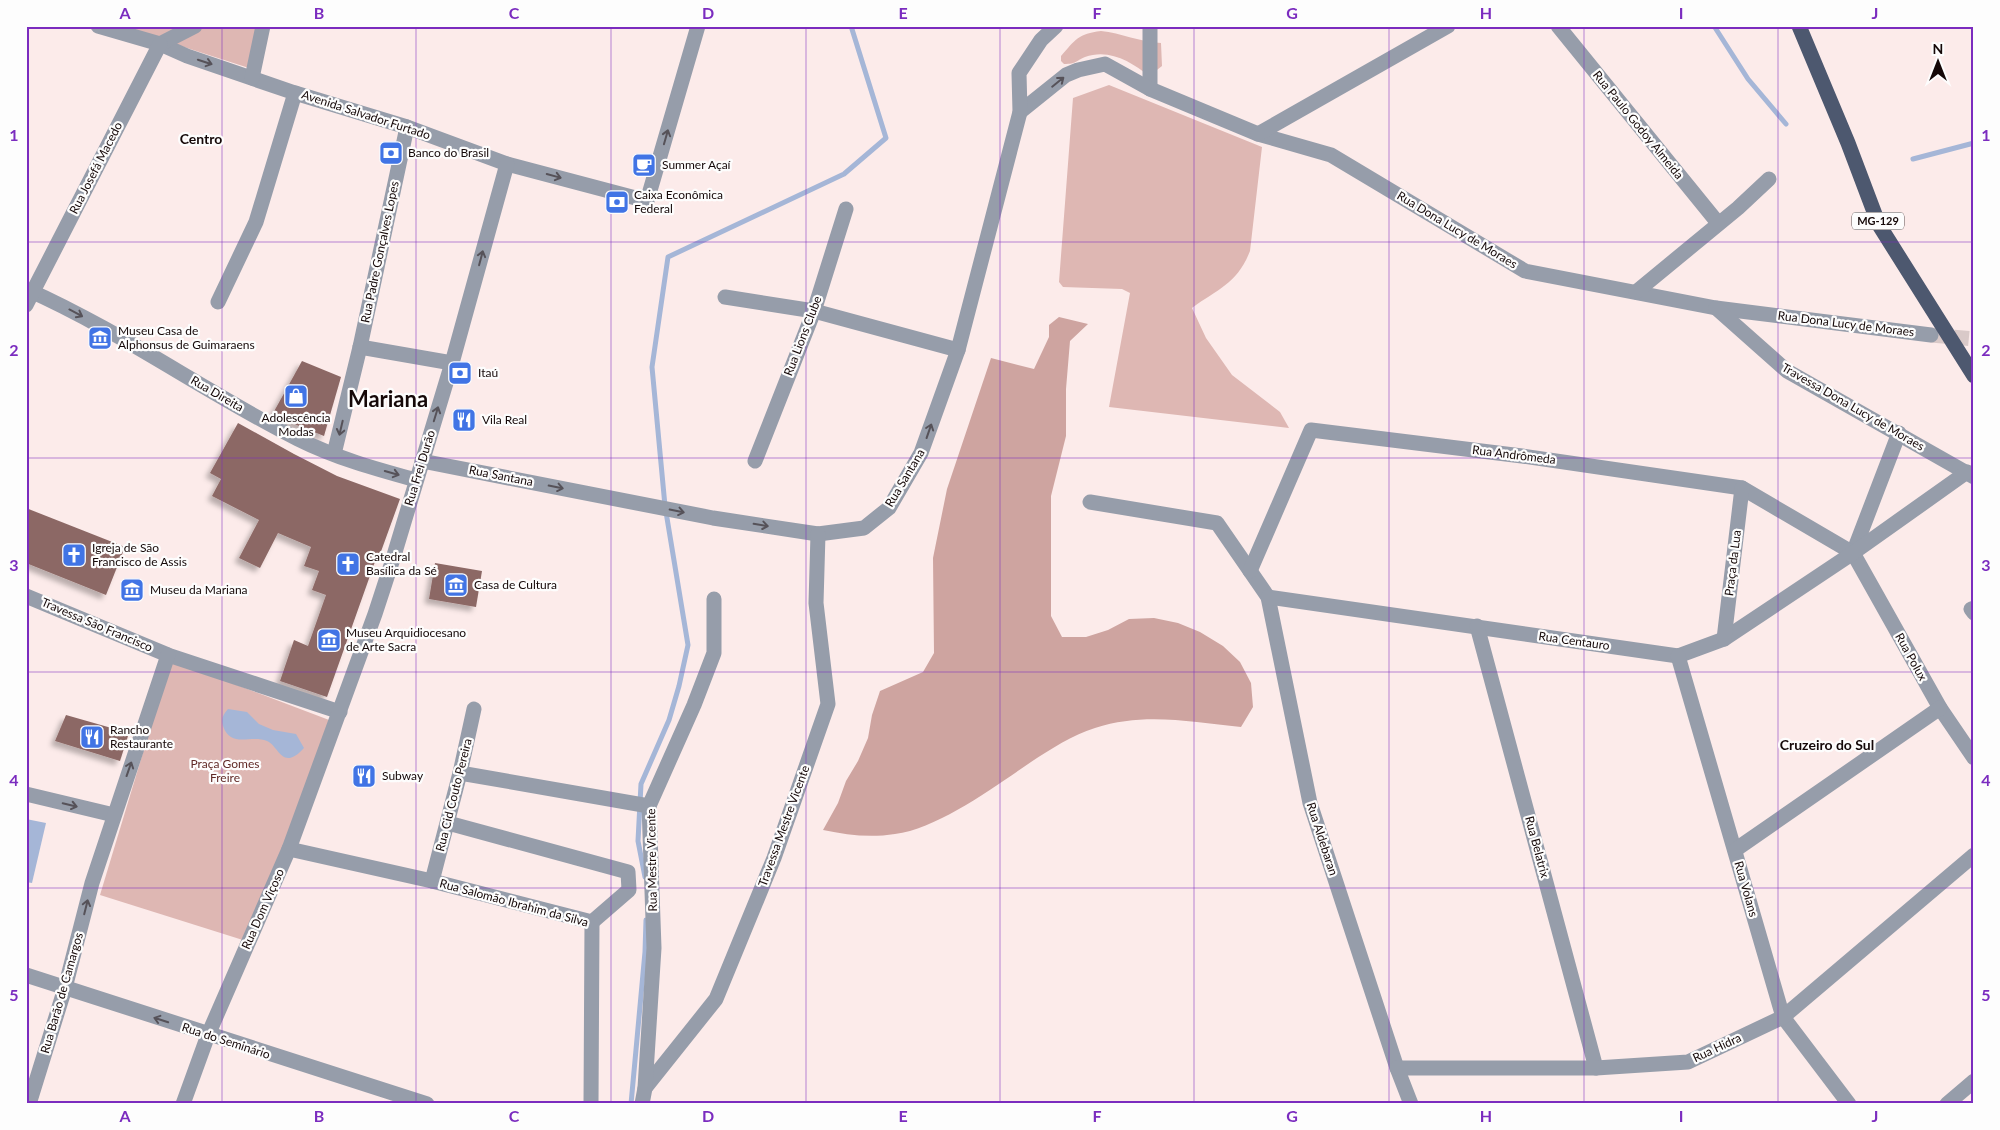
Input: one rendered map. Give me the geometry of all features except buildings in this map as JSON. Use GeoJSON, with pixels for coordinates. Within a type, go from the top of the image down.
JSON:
{"type":"FeatureCollection","features":[{"type":"Feature","properties":{"kind":"main road","name":"MG-129"},"geometry":{"type":"LineString","coordinates":[[1799,26],[1848,143],[1879,224],[1974,376]]}},
{"type":"Feature","properties":{"kind":"street","name":"Avenida Salvador Furtado"},"geometry":{"type":"LineString","coordinates":[[98,26],[160,44],[187,56],[296,93],[407,127],[507,164],[647,201],[698,26]]}},
{"type":"Feature","properties":{"kind":"street"},"geometry":{"type":"LineString","coordinates":[[160,44],[195,26]]}},
{"type":"Feature","properties":{"kind":"street"},"geometry":{"type":"LineString","coordinates":[[252,78],[263,26]]}},
{"type":"Feature","properties":{"kind":"street","name":"Rua Santana"},"geometry":{"type":"LineString","coordinates":[[422,461],[713,518],[818,534],[864,528],[889,508],[921,453],[958,350],[1020,112],[1020,73],[1041,40],[1056,26]]}},
{"type":"Feature","properties":{"kind":"street"},"geometry":{"type":"LineString","coordinates":[[1150,26],[1150,89]]}},
{"type":"Feature","properties":{"kind":"street"},"geometry":{"type":"LineString","coordinates":[[1258,134],[1448,26]]}},
{"type":"Feature","properties":{"kind":"street","name":"Rua Paulo Godoy Almeida"},"geometry":{"type":"LineString","coordinates":[[1558,26],[1718,223]]}},
{"type":"Feature","properties":{"kind":"street","name":"Rua Josefá Macedo"},"geometry":{"type":"LineString","coordinates":[[28,295],[160,44]]}},
{"type":"Feature","properties":{"kind":"street","name":"Rua Dona Lucy de Moraes"},"geometry":{"type":"LineString","coordinates":[[1020,112],[1066,76],[1078,70],[1105,64],[1150,89],[1258,134],[1332,155],[1525,271],[1716,308],[1930,335]]}},
{"type":"Feature","properties":{"kind":"street"},"geometry":{"type":"LineString","coordinates":[[218,302],[256,222],[296,93]]}},
{"type":"Feature","properties":{"kind":"street","name":"Rua Padre Gonçalves Lopes"},"geometry":{"type":"LineString","coordinates":[[334,454],[360,347],[407,127]]}},
{"type":"Feature","properties":{"kind":"street","name":"Rua Frei Durão"},"geometry":{"type":"LineString","coordinates":[[340,712],[392,562],[452,363],[507,164]]}},
{"type":"Feature","properties":{"kind":"street"},"geometry":{"type":"LineString","coordinates":[[1636,292],[1738,208],[1769,179]]}},
{"type":"Feature","properties":{"kind":"street","name":"Rua Lions Clube"},"geometry":{"type":"LineString","coordinates":[[755,461],[814,310],[846,209]]}},
{"type":"Feature","properties":{"kind":"street","name":"Rua Direita"},"geometry":{"type":"LineString","coordinates":[[28,295],[93,322],[258,418],[300,440],[334,454],[416,480]]}},
{"type":"Feature","properties":{"kind":"street"},"geometry":{"type":"LineString","coordinates":[[726,297],[814,310],[958,350]]}},
{"type":"Feature","properties":{"kind":"street","name":"Travessa Dona Lucy de Moraes"},"geometry":{"type":"LineString","coordinates":[[1716,308],[1787,371],[1970,475]]}},
{"type":"Feature","properties":{"kind":"street"},"geometry":{"type":"LineString","coordinates":[[360,347],[452,363]]}},
{"type":"Feature","properties":{"kind":"street","name":"Rua Andrômeda"},"geometry":{"type":"LineString","coordinates":[[1250,571],[1311,430],[1531,457],[1742,488],[1853,553]]}},
{"type":"Feature","properties":{"kind":"street"},"geometry":{"type":"LineString","coordinates":[[1853,553],[1899,433]]}},
{"type":"Feature","properties":{"kind":"street","name":"Rua Centauro"},"geometry":{"type":"LineString","coordinates":[[1268,597],[1678,656],[1724,639],[1970,475]]}},
{"type":"Feature","properties":{"kind":"street","name":"Praça da Lua"},"geometry":{"type":"LineString","coordinates":[[1724,639],[1742,488]]}},
{"type":"Feature","properties":{"kind":"street","name":"Rua Aldebaran"},"geometry":{"type":"LineString","coordinates":[[1090,502],[1217,523],[1268,597],[1310,803],[1411,1104]]}},
{"type":"Feature","properties":{"kind":"street","name":"Travessa Mestre Vicente"},"geometry":{"type":"LineString","coordinates":[[645,1088],[716,999],[774,858],[828,704],[816,603],[818,534]]}},
{"type":"Feature","properties":{"kind":"street","name":"Rua Polux"},"geometry":{"type":"LineString","coordinates":[[1853,553],[1940,708],[1974,758]]}},
{"type":"Feature","properties":{"kind":"street","name":"Travessa São Francisco"},"geometry":{"type":"LineString","coordinates":[[26,596],[168,655]]}},
{"type":"Feature","properties":{"kind":"street","name":"Rua Mestre Vicente"},"geometry":{"type":"LineString","coordinates":[[642,1104],[645,1088],[654,948],[649,806],[694,705],[714,652],[714,599]]}},
{"type":"Feature","properties":{"kind":"street"},"geometry":{"type":"LineString","coordinates":[[1974,608],[1971,609],[1974,613]]}},
{"type":"Feature","properties":{"kind":"street","name":"Rua Belatrix"},"geometry":{"type":"LineString","coordinates":[[1477,626],[1596,1068]]}},
{"type":"Feature","properties":{"kind":"street"},"geometry":{"type":"LineString","coordinates":[[26,794],[114,815],[168,655],[340,712]]}},
{"type":"Feature","properties":{"kind":"street","name":"Rua Volans"},"geometry":{"type":"LineString","coordinates":[[1678,656],[1783,1017],[1849,1104]]}},
{"type":"Feature","properties":{"kind":"street"},"geometry":{"type":"LineString","coordinates":[[1734,850],[1940,708]]}},
{"type":"Feature","properties":{"kind":"street","name":"Rua Cid Couto Pereira"},"geometry":{"type":"LineString","coordinates":[[432,881],[448,823],[474,709]]}},
{"type":"Feature","properties":{"kind":"street","name":"Rua Dom Viçoso"},"geometry":{"type":"LineString","coordinates":[[183,1104],[208,1035],[289,850],[340,712]]}},
{"type":"Feature","properties":{"kind":"street"},"geometry":{"type":"LineString","coordinates":[[460,773],[649,806]]}},
{"type":"Feature","properties":{"kind":"street","name":"Rua Barão de Camargos"},"geometry":{"type":"LineString","coordinates":[[29,1104],[65,988],[92,882],[114,815]]}},
{"type":"Feature","properties":{"kind":"street"},"geometry":{"type":"LineString","coordinates":[[448,823],[628,872],[628,890],[592,922]]}},
{"type":"Feature","properties":{"kind":"street","name":"Rua Salomão Ibrahim da Silva"},"geometry":{"type":"LineString","coordinates":[[289,850],[432,881],[592,922],[591,1104]]}},
{"type":"Feature","properties":{"kind":"street","name":"Rua Hidra"},"geometry":{"type":"LineString","coordinates":[[1398,1068],[1596,1068],[1688,1062],[1783,1017],[1974,855]]}},
{"type":"Feature","properties":{"kind":"street","name":"Rua do Seminário"},"geometry":{"type":"LineString","coordinates":[[26,976],[427,1104]]}},
{"type":"Feature","properties":{"kind":"street"},"geometry":{"type":"LineString","coordinates":[[1946,1104],[1974,1082]]}},
{"type":"Feature","properties":{"kind":"green space"},"geometry":{"type":"Polygon","coordinates":[[[119,26],[262,26],[252,69],[119,26]]]}},
{"type":"Feature","properties":{"kind":"green space"},"geometry":{"type":"Polygon","coordinates":[[[1101,31],[1161,43],[1162,66],[1149,76],[1128,61],[1111,55],[1094,55],[1068,64],[1064,64],[1061,61],[1061,56],[1078,38],[1101,31]]]}},
{"type":"Feature","properties":{"kind":"green space"},"geometry":{"type":"Polygon","coordinates":[[[1109,85],[1262,147],[1250,251],[1245,262],[1233,278],[1192,308],[1206,338],[1232,375],[1280,412],[1289,428],[1109,407],[1130,293],[1122,289],[1063,287],[1059,282],[1073,98],[1109,85]]]}},
{"type":"Feature","properties":{"kind":"green space","name":"Praça Gomes Freire"},"geometry":{"type":"Polygon","coordinates":[[[171,660],[337,723],[246,941],[100,895],[171,660]]]}},
{"type":"Feature","properties":{"kind":"shaded area"},"geometry":{"type":"Polygon","coordinates":[[[1059,317],[1088,324],[1070,341],[1066,389],[1066,436],[1051,496],[1051,616],[1062,637],[1086,637],[1108,630],[1129,619],[1154,618],[1178,623],[1200,632],[1223,646],[1240,662],[1251,683],[1253,707],[1241,727],[1150,719],[1114,723],[1086,731],[1054,747],[966,805],[930,824],[912,830],[895,834],[868,836],[823,830],[838,803],[846,781],[858,761],[868,738],[872,715],[880,691],[923,672],[934,653],[933,558],[947,489],[991,358],[1034,369],[1049,337],[1049,325],[1059,317]]]}},
{"type":"Feature","properties":{"kind":"water"},"geometry":{"type":"Polygon","coordinates":[[[228,709],[247,712],[259,724],[273,730],[296,734],[304,748],[297,755],[286,758],[267,741],[261,739],[242,740],[231,737],[222,723],[228,709]]]}},
{"type":"Feature","properties":{"kind":"water"},"geometry":{"type":"Polygon","coordinates":[[[26,819],[46,823],[32,883],[26,882],[26,819]]]}},
{"type":"Feature","properties":{"kind":"waterway"},"geometry":{"type":"LineString","coordinates":[[645,877],[638,841],[641,784],[669,720],[688,645],[665,506],[652,367],[668,257],[844,174],[886,138],[851,26]]}},
{"type":"Feature","properties":{"kind":"waterway"},"geometry":{"type":"LineString","coordinates":[[1714,26],[1748,79],[1786,124]]}},
{"type":"Feature","properties":{"kind":"waterway"},"geometry":{"type":"LineString","coordinates":[[1913,159],[1974,143]]}},
{"type":"Feature","properties":{"kind":"waterway"},"geometry":{"type":"LineString","coordinates":[[631,1104],[645,952],[646,920]]}},
{"type":"Feature","properties":{"kind":"tunnel"},"geometry":{"type":"LineString","coordinates":[[1931,335],[1974,339]]}},
{"type":"Feature","properties":{"kind":"place","name":"Banco do Brasil"},"geometry":{"type":"Point","coordinates":[391,153]}},
{"type":"Feature","properties":{"kind":"place","name":"Summer Açaí"},"geometry":{"type":"Point","coordinates":[644,165]}},
{"type":"Feature","properties":{"kind":"place","name":"Caixa Econômica Federal"},"geometry":{"type":"Point","coordinates":[617,202]}},
{"type":"Feature","properties":{"kind":"place","name":"Museu Casa de Alphonsus de Guimaraens"},"geometry":{"type":"Point","coordinates":[100,338]}},
{"type":"Feature","properties":{"kind":"place","name":"Itaú"},"geometry":{"type":"Point","coordinates":[460,373]}},
{"type":"Feature","properties":{"kind":"place","name":"Adolescência Modas"},"geometry":{"type":"Point","coordinates":[296,396]}},
{"type":"Feature","properties":{"kind":"place","name":"Vila Real"},"geometry":{"type":"Point","coordinates":[464,420]}},
{"type":"Feature","properties":{"kind":"place","name":"Igreja de São Francisco de Assis"},"geometry":{"type":"Point","coordinates":[74,555]}},
{"type":"Feature","properties":{"kind":"place","name":"Catedral Basílica da Sé"},"geometry":{"type":"Point","coordinates":[348,564]}},
{"type":"Feature","properties":{"kind":"place","name":"Casa de Cultura"},"geometry":{"type":"Point","coordinates":[456,585]}},
{"type":"Feature","properties":{"kind":"place","name":"Museu da Mariana"},"geometry":{"type":"Point","coordinates":[132,590]}},
{"type":"Feature","properties":{"kind":"place","name":"Museu Arquidiocesano de Arte Sacra"},"geometry":{"type":"Point","coordinates":[329,640]}},
{"type":"Feature","properties":{"kind":"place","name":"Rancho Restaurante"},"geometry":{"type":"Point","coordinates":[92,737]}},
{"type":"Feature","properties":{"kind":"place","name":"Subway"},"geometry":{"type":"Point","coordinates":[364,776]}},
{"type":"Feature","properties":{"kind":"district","name":"Centro"},"geometry":{"type":"Point","coordinates":[201,139]}},
{"type":"Feature","properties":{"kind":"district","name":"Mariana"},"geometry":{"type":"Point","coordinates":[388,399]}},
{"type":"Feature","properties":{"kind":"district","name":"Cruzeiro do Sul"},"geometry":{"type":"Point","coordinates":[1827,745]}}]}
